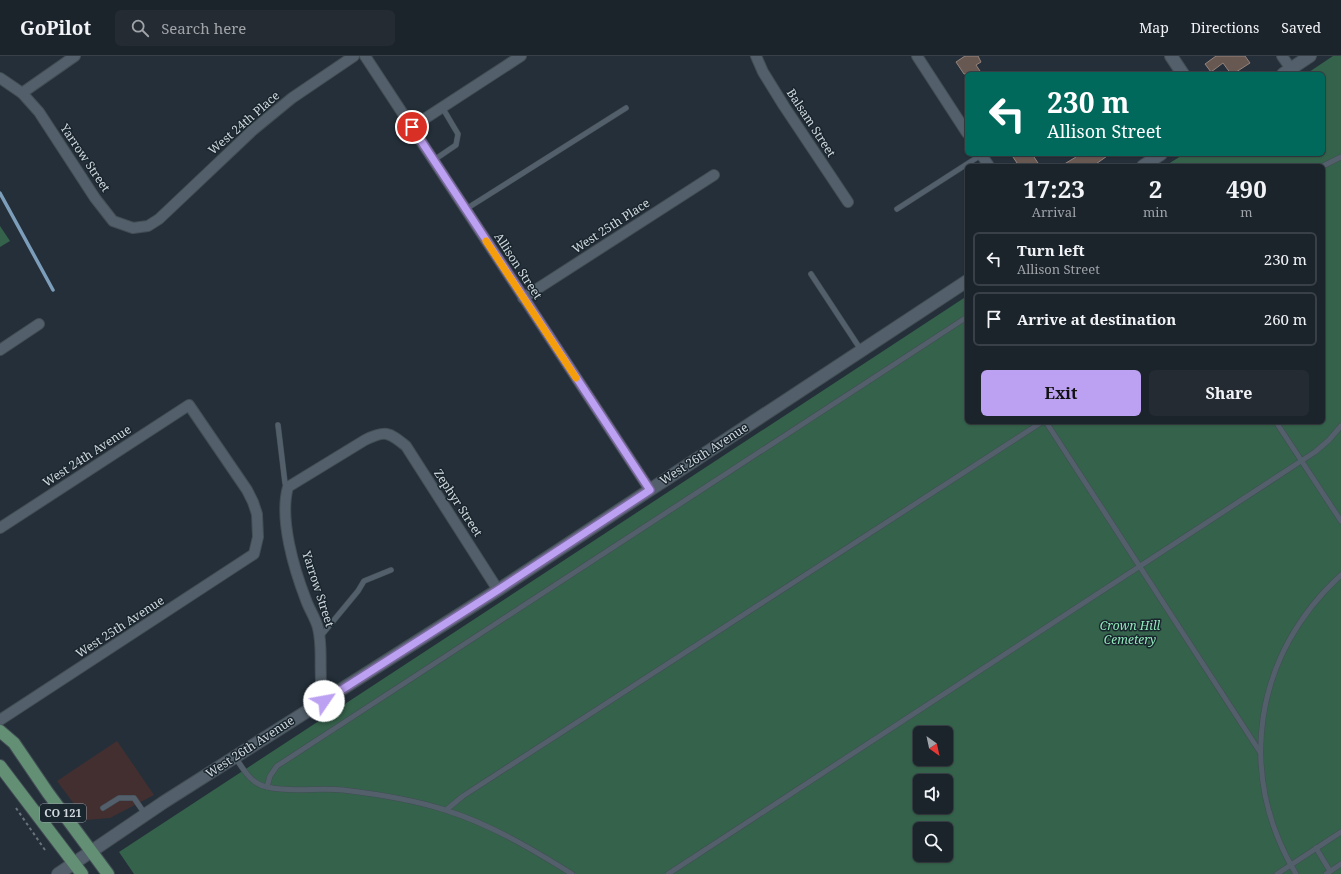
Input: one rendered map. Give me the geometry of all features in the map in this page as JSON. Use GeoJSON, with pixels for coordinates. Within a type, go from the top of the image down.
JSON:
{"type":"FeatureCollection","features":[{"type":"Feature","properties":{"kind":"main road","name":"CO 121"},"geometry":{"type":"LineString","coordinates":[[0,731],[14,743],[48,793],[108,874]]}},
{"type":"Feature","properties":{"kind":"main road","name":"CO 121"},"geometry":{"type":"LineString","coordinates":[[0,766],[82,874]]}},
{"type":"Feature","properties":{"kind":"street"},"geometry":{"type":"LineString","coordinates":[[22,93],[75,56]]}},
{"type":"Feature","properties":{"kind":"street","name":"West 24th Place"},"geometry":{"type":"LineString","coordinates":[[159,219],[253,130],[292,98],[354,56]]}},
{"type":"Feature","properties":{"kind":"street","name":"Allison Street"},"geometry":{"type":"LineString","coordinates":[[365,56],[650,490]]}},
{"type":"Feature","properties":{"kind":"street"},"geometry":{"type":"LineString","coordinates":[[412,127],[521,56]]}},
{"type":"Feature","properties":{"kind":"street","name":"Balsam Street"},"geometry":{"type":"LineString","coordinates":[[756,56],[763,72],[784,106],[848,202]]}},
{"type":"Feature","properties":{"kind":"street"},"geometry":{"type":"LineString","coordinates":[[917,56],[965,130]]}},
{"type":"Feature","properties":{"kind":"street"},"geometry":{"type":"LineString","coordinates":[[1171,56],[1182,72]]}},
{"type":"Feature","properties":{"kind":"street"},"geometry":{"type":"LineString","coordinates":[[1282,56],[1287,71],[1310,56]]}},
{"type":"Feature","properties":{"kind":"street","name":"Yarrow Street"},"geometry":{"type":"LineString","coordinates":[[0,78],[22,93],[39,112],[113,221],[134,228],[148,226],[159,219]]}},
{"type":"Feature","properties":{"kind":"street"},"geometry":{"type":"LineString","coordinates":[[1146,164],[1158,156]]}},
{"type":"Feature","properties":{"kind":"street","name":"West 25th Place"},"geometry":{"type":"LineString","coordinates":[[523,298],[714,175]]}},
{"type":"Feature","properties":{"kind":"street","name":"West 26th Avenue"},"geometry":{"type":"LineString","coordinates":[[58,874],[235,757],[498,590],[965,282]]}},
{"type":"Feature","properties":{"kind":"street"},"geometry":{"type":"LineString","coordinates":[[0,350],[39,324]]}},
{"type":"Feature","properties":{"kind":"street","name":"West 24th Avenue"},"geometry":{"type":"LineString","coordinates":[[0,528],[189,404],[247,490],[253,502],[257,514],[258,537],[254,554]]}},
{"type":"Feature","properties":{"kind":"street","name":"Zephyr Street"},"geometry":{"type":"LineString","coordinates":[[288,487],[365,440],[378,434],[391,434],[406,446],[498,590]]}},
{"type":"Feature","properties":{"kind":"street","name":"Yarrow Street"},"geometry":{"type":"LineString","coordinates":[[288,487],[285,506],[291,549],[305,599],[318,627],[320,638],[320,687],[324,701]]}},
{"type":"Feature","properties":{"kind":"street","name":"West 25th Avenue"},"geometry":{"type":"LineString","coordinates":[[0,720],[254,554]]}},
{"type":"Feature","properties":{"kind":"lane"},"geometry":{"type":"LineString","coordinates":[[434,160],[456,146],[458,134],[442,107]]}},
{"type":"Feature","properties":{"kind":"lane"},"geometry":{"type":"LineString","coordinates":[[466,209],[626,108]]}},
{"type":"Feature","properties":{"kind":"lane"},"geometry":{"type":"LineString","coordinates":[[967,164],[979,156]]}},
{"type":"Feature","properties":{"kind":"lane"},"geometry":{"type":"LineString","coordinates":[[1325,165],[1341,157]]}},
{"type":"Feature","properties":{"kind":"lane"},"geometry":{"type":"LineString","coordinates":[[897,209],[965,165]]}},
{"type":"Feature","properties":{"kind":"lane"},"geometry":{"type":"LineString","coordinates":[[811,274],[862,351]]}},
{"type":"Feature","properties":{"kind":"lane"},"geometry":{"type":"LineString","coordinates":[[267,787],[270,776],[277,766],[965,318]]}},
{"type":"Feature","properties":{"kind":"lane"},"geometry":{"type":"LineString","coordinates":[[446,810],[463,796],[1039,424]]}},
{"type":"Feature","properties":{"kind":"lane"},"geometry":{"type":"LineString","coordinates":[[1047,424],[1260,752]]}},
{"type":"Feature","properties":{"kind":"lane"},"geometry":{"type":"LineString","coordinates":[[1277,424],[1341,521]]}},
{"type":"Feature","properties":{"kind":"lane"},"geometry":{"type":"LineString","coordinates":[[278,425],[286,483],[288,487]]}},
{"type":"Feature","properties":{"kind":"lane"},"geometry":{"type":"LineString","coordinates":[[668,874],[1301,461],[1329,440],[1341,426]]}},
{"type":"Feature","properties":{"kind":"lane"},"geometry":{"type":"LineString","coordinates":[[320,638],[358,591],[364,581],[391,570]]}},
{"type":"Feature","properties":{"kind":"lane"},"geometry":{"type":"LineString","coordinates":[[1296,874],[1277,838],[1268,810],[1262,781],[1260,752],[1262,721],[1268,690],[1285,646],[1312,605],[1341,575]]}},
{"type":"Feature","properties":{"kind":"lane"},"geometry":{"type":"LineString","coordinates":[[235,757],[256,784],[267,787],[303,790],[348,790],[387,796],[446,810],[478,823],[527,847],[572,874]]}},
{"type":"Feature","properties":{"kind":"lane"},"geometry":{"type":"LineString","coordinates":[[103,808],[119,798],[134,798],[146,815]]}},
{"type":"Feature","properties":{"kind":"lane"},"geometry":{"type":"LineString","coordinates":[[1277,874],[1341,832]]}},
{"type":"Feature","properties":{"kind":"lane"},"geometry":{"type":"LineString","coordinates":[[1316,848],[1328,873],[1341,864]]}},
{"type":"Feature","properties":{"kind":"path"},"geometry":{"type":"LineString","coordinates":[[13,803],[45,850]]}},
{"type":"Feature","properties":{"kind":"shaded area"},"geometry":{"type":"Polygon","coordinates":[[[117,741],[154,795],[110,818],[86,820],[57,781],[117,741]]]}},
{"type":"Feature","properties":{"kind":"green space","name":"Crown Hill Cemetery"},"geometry":{"type":"Polygon","coordinates":[[[1333,56],[1341,56],[1341,874],[134,874],[119,852],[965,297],[965,424],[1325,424],[1325,164],[1168,164],[1181,156],[1325,156],[1325,72],[1309,72],[1333,56]]]}},
{"type":"Feature","properties":{"kind":"green space"},"geometry":{"type":"Polygon","coordinates":[[[0,226],[10,241],[0,247],[0,226]]]}},
{"type":"Feature","properties":{"kind":"building"},"geometry":{"type":"Polygon","coordinates":[[[965,56],[978,56],[981,62],[976,65],[981,72],[965,72],[964,74],[956,62],[965,56]]]}},
{"type":"Feature","properties":{"kind":"building"},"geometry":{"type":"Polygon","coordinates":[[[1216,56],[1245,56],[1250,63],[1236,72],[1230,72],[1223,63],[1211,72],[1205,64],[1216,56]]]}},
{"type":"Feature","properties":{"kind":"building"},"geometry":{"type":"Polygon","coordinates":[[[1012,156],[1033,156],[1039,164],[1018,164],[1012,156]]]}},
{"type":"Feature","properties":{"kind":"building"},"geometry":{"type":"Polygon","coordinates":[[[1075,156],[1107,156],[1096,164],[1064,164],[1076,157],[1075,156]]]}},
{"type":"Feature","properties":{"kind":"waterway"},"geometry":{"type":"LineString","coordinates":[[0,193],[53,290]]}},
{"type":"Feature","properties":{"kind":"slow traffic"},"geometry":{"type":"LineString","coordinates":[[486,241],[576,378]]}},
{"type":"Feature","properties":{"kind":"route"},"geometry":{"type":"LineString","coordinates":[[324,701],[498,590],[650,490],[412,127]]}}]}
